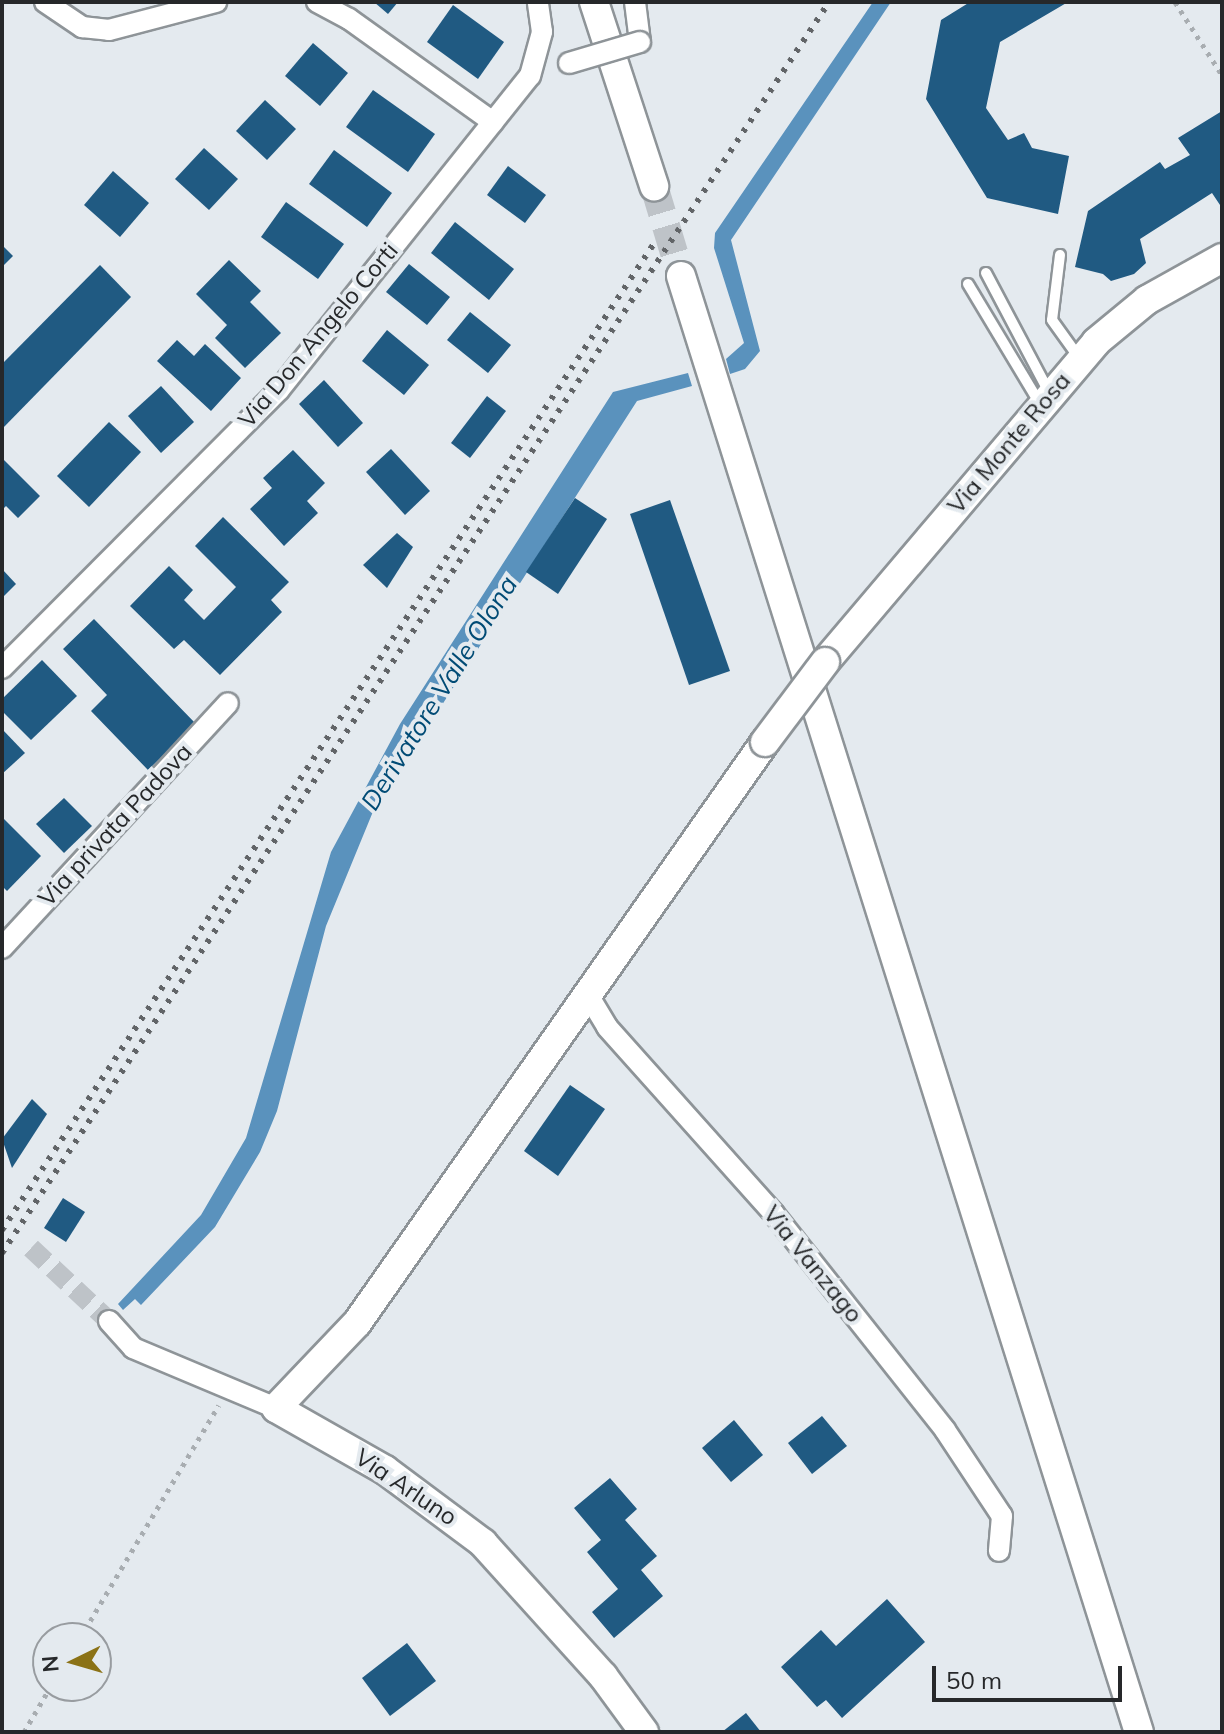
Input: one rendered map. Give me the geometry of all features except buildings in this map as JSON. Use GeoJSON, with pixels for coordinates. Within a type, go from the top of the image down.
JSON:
{"type":"FeatureCollection","features":[{"type":"Feature","properties":{"kind":"street"},"geometry":{"type":"LineString","coordinates":[[45,2],[82,27],[109,30],[216,2]]}},
{"type":"Feature","properties":{"kind":"street"},"geometry":{"type":"LineString","coordinates":[[317,2],[349,19],[493,122]]}},
{"type":"Feature","properties":{"kind":"street"},"geometry":{"type":"LineString","coordinates":[[538,2],[542,32],[538,59],[569,63],[640,42],[635,2]]}},
{"type":"Feature","properties":{"kind":"street"},"geometry":{"type":"LineString","coordinates":[[594,2],[654,186]]}},
{"type":"Feature","properties":{"kind":"street","name":"Via Don Angelo Corti"},"geometry":{"type":"LineString","coordinates":[[2,668],[279,390],[493,122],[538,59]]}},
{"type":"Feature","properties":{"kind":"street","name":"Via Monte Rosa"},"geometry":{"type":"LineString","coordinates":[[588,995],[765,742],[825,662],[1045,398],[1119,319],[1222,258]]}},
{"type":"Feature","properties":{"kind":"street"},"geometry":{"type":"LineString","coordinates":[[681,276],[1139,1732]]}},
{"type":"Feature","properties":{"kind":"street","name":"Via privata Padova"},"geometry":{"type":"LineString","coordinates":[[2,948],[228,703]]}},
{"type":"Feature","properties":{"kind":"street"},"geometry":{"type":"LineString","coordinates":[[276,1408],[357,1323],[588,995]]}},
{"type":"Feature","properties":{"kind":"street","name":"Via Vanzago"},"geometry":{"type":"LineString","coordinates":[[588,995],[607,1027],[774,1214],[945,1430],[1002,1516],[999,1551]]}},
{"type":"Feature","properties":{"kind":"street","name":"Via Arluno"},"geometry":{"type":"LineString","coordinates":[[109,1321],[133,1348],[180,1371],[230,1386],[276,1408],[385,1470],[472,1533],[529,1589],[644,1732]]}},
{"type":"Feature","properties":{"kind":"lane"},"geometry":{"type":"LineString","coordinates":[[1060,255],[1052,320],[1080,359]]}},
{"type":"Feature","properties":{"kind":"lane"},"geometry":{"type":"LineString","coordinates":[[986,273],[1045,398]]}},
{"type":"Feature","properties":{"kind":"lane"},"geometry":{"type":"LineString","coordinates":[[968,284],[1045,398]]}},
{"type":"Feature","properties":{"kind":"path"},"geometry":{"type":"LineString","coordinates":[[1175,2],[1222,75]]}},
{"type":"Feature","properties":{"kind":"path"},"geometry":{"type":"LineString","coordinates":[[90,1622],[230,1386]]}},
{"type":"Feature","properties":{"kind":"path"},"geometry":{"type":"LineString","coordinates":[[24,1732],[42,1702]]}},
{"type":"Feature","properties":{"kind":"water"},"geometry":{"type":"Polygon","coordinates":[[[873,2],[891,2],[731,240],[760,351],[745,369],[730,374],[726,359],[744,343],[714,248],[715,233],[873,2]]]}},
{"type":"Feature","properties":{"kind":"water","name":"Derivatore Valle Olona"},"geometry":{"type":"Polygon","coordinates":[[[688,373],[692,386],[637,401],[372,814],[326,926],[277,1111],[260,1152],[215,1227],[141,1305],[135,1299],[123,1310],[118,1304],[201,1215],[246,1138],[331,852],[400,724],[613,392],[688,373]]]}},
{"type":"Feature","properties":{"kind":"tunnel"},"geometry":{"type":"LineString","coordinates":[[654,186],[681,276]]}},
{"type":"Feature","properties":{"kind":"tunnel"},"geometry":{"type":"LineString","coordinates":[[31,1248],[109,1321]]}},
{"type":"Feature","properties":{"kind":"railway"},"geometry":{"type":"LineString","coordinates":[[2,1253],[829,2]]}},
{"type":"Feature","properties":{"kind":"railway"},"geometry":{"type":"LineString","coordinates":[[2,1230],[653,245]]}}]}
